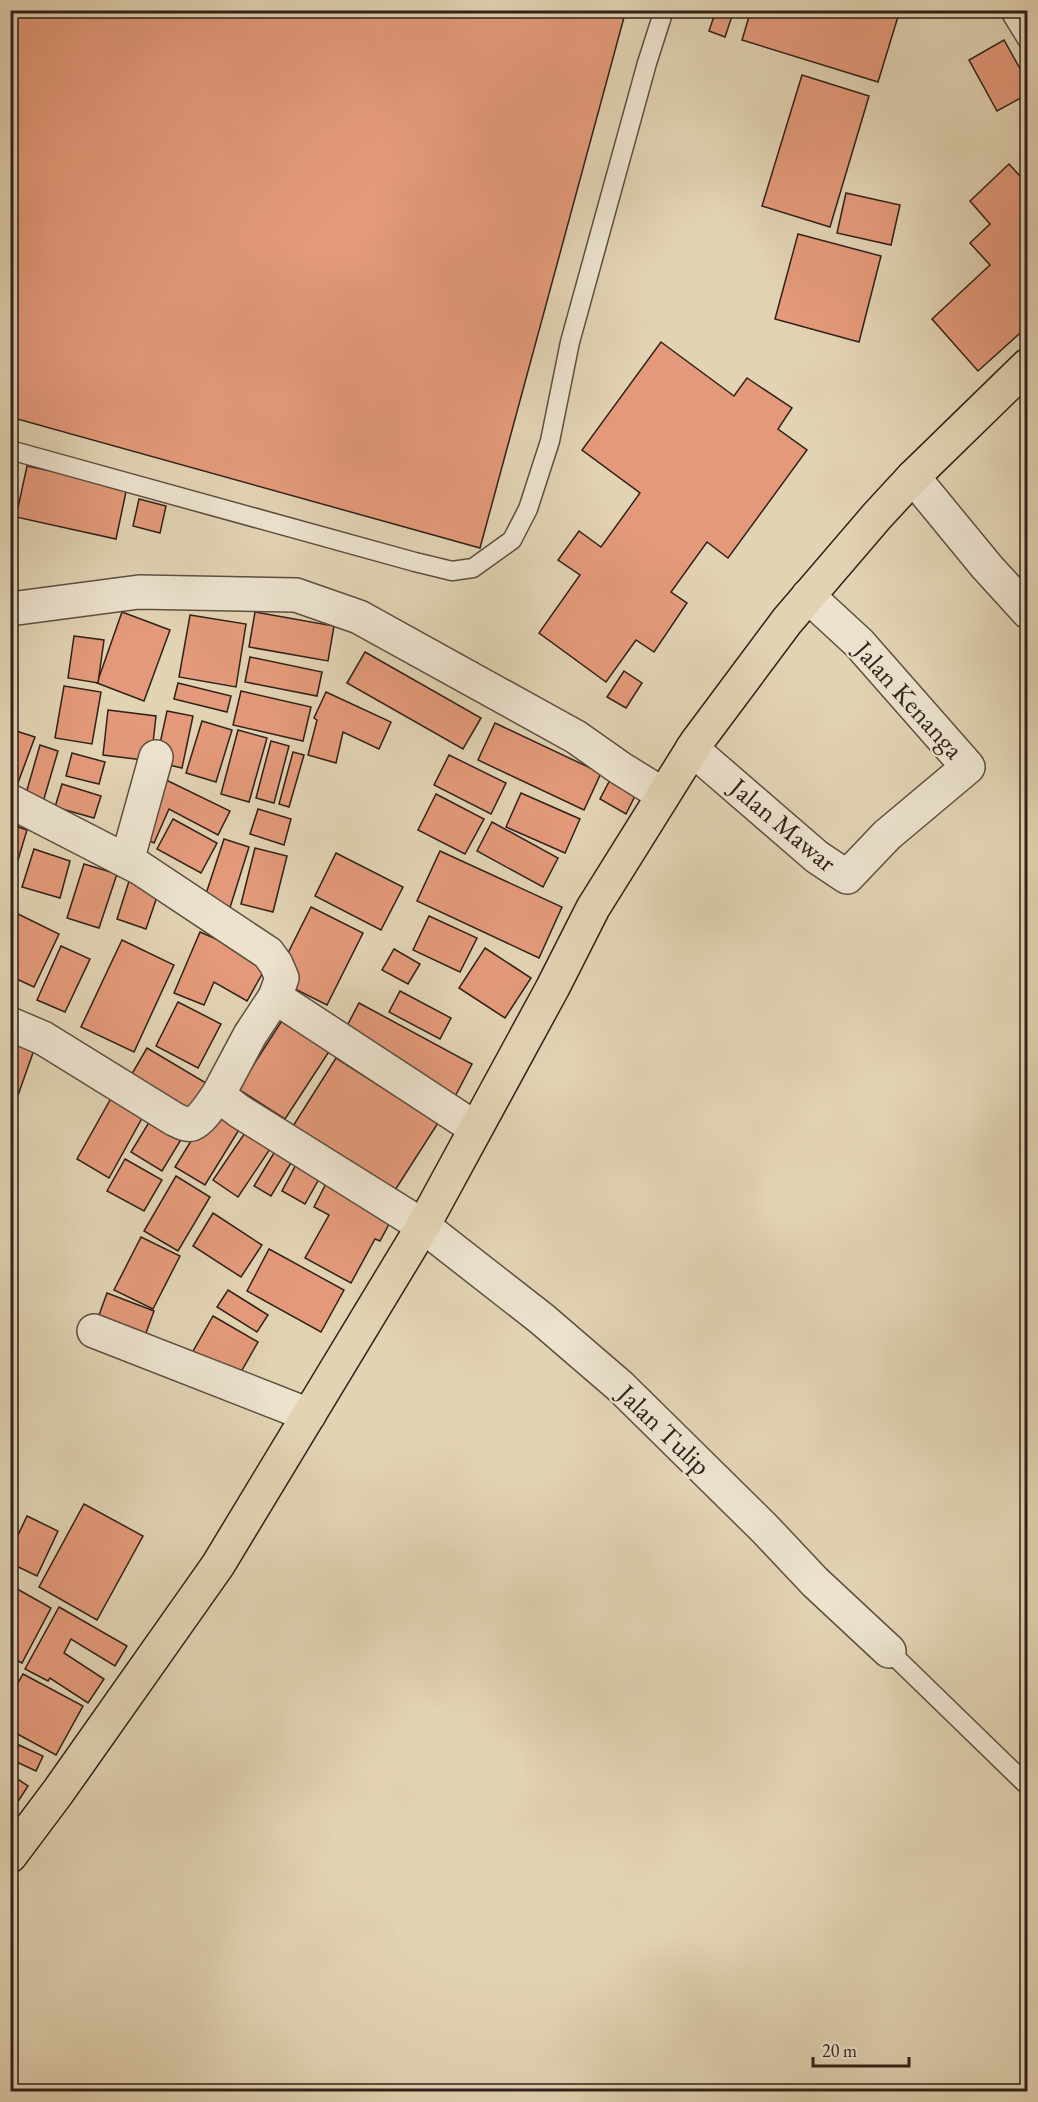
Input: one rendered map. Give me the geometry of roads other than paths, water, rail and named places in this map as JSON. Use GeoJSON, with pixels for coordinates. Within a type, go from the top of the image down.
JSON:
{"type":"FeatureCollection","features":[{"type":"Feature","properties":{"kind":"main road"},"geometry":{"type":"LineString","coordinates":[[10,1856],[58,1792],[218,1565],[423,1226],[553,987],[593,908],[692,749],[808,596],[913,477],[1028,365]]}},
{"type":"Feature","properties":{"kind":"street"},"geometry":{"type":"LineString","coordinates":[[913,477],[987,567],[1028,612]]}},
{"type":"Feature","properties":{"kind":"street"},"geometry":{"type":"LineString","coordinates":[[10,609],[139,592],[296,595],[359,617],[576,737],[662,794]]}},
{"type":"Feature","properties":{"kind":"street","name":"Jalan Kenanga"},"geometry":{"type":"LineString","coordinates":[[808,596],[859,643],[968,767],[872,850]]}},
{"type":"Feature","properties":{"kind":"street","name":"Jalan Mawar"},"geometry":{"type":"LineString","coordinates":[[692,749],[817,857],[847,877],[872,850]]}},
{"type":"Feature","properties":{"kind":"street"},"geometry":{"type":"LineString","coordinates":[[127,861],[156,757]]}},
{"type":"Feature","properties":{"kind":"street"},"geometry":{"type":"LineString","coordinates":[[10,801],[140,868],[268,953],[282,978],[275,997],[250,1035],[219,1095],[192,1124],[174,1119],[43,1038],[10,1024]]}},
{"type":"Feature","properties":{"kind":"street"},"geometry":{"type":"LineString","coordinates":[[275,997],[475,1128]]}},
{"type":"Feature","properties":{"kind":"street","name":"Jalan Tulip"},"geometry":{"type":"LineString","coordinates":[[219,1095],[239,1111],[423,1226],[542,1319],[621,1387],[765,1529],[815,1582],[889,1651]]}},
{"type":"Feature","properties":{"kind":"street"},"geometry":{"type":"LineString","coordinates":[[94,1331],[309,1415]]}},
{"type":"Feature","properties":{"kind":"lane"},"geometry":{"type":"LineString","coordinates":[[10,450],[415,562],[452,571],[473,568],[512,540],[528,509],[550,441],[570,342],[647,63],[664,10]]}},
{"type":"Feature","properties":{"kind":"lane"},"geometry":{"type":"LineString","coordinates":[[1010,10],[1028,41]]}},
{"type":"Feature","properties":{"kind":"lane"},"geometry":{"type":"LineString","coordinates":[[889,1651],[1028,1786]]}}]}
